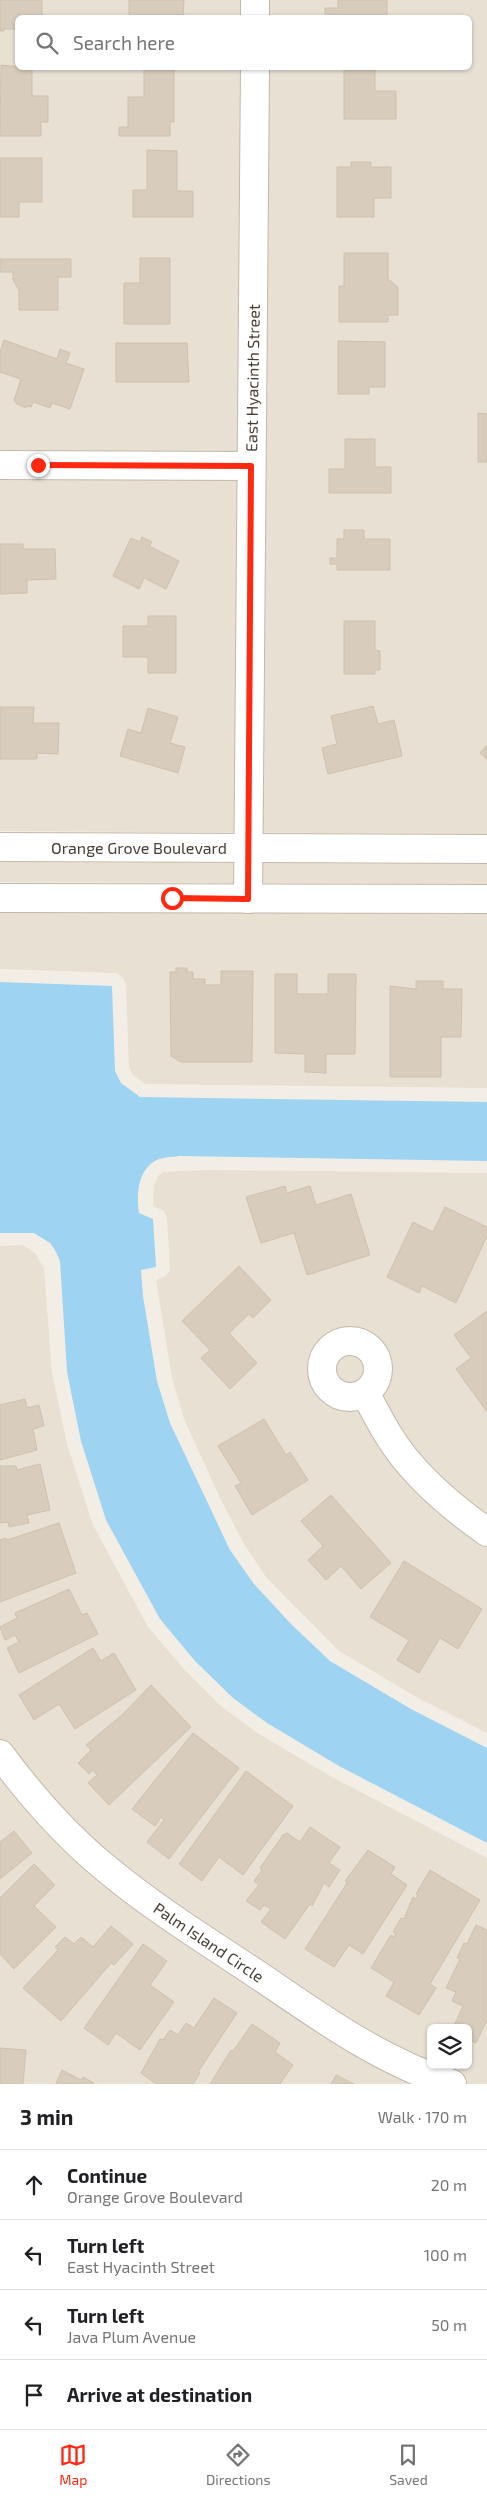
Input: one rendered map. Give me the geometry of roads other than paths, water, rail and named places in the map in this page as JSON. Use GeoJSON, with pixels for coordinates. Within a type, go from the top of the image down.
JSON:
{"type":"FeatureCollection","features":[{"type":"Feature","properties":{"kind":"street"},"geometry":{"type":"LineString","coordinates":[[255,15],[256,0]]}},
{"type":"Feature","properties":{"kind":"street","name":"East Hyacinth Street"},"geometry":{"type":"LineString","coordinates":[[248,899],[250,848],[255,70]]}},
{"type":"Feature","properties":{"kind":"street"},"geometry":{"type":"LineString","coordinates":[[0,465],[251,466]]}},
{"type":"Feature","properties":{"kind":"street","name":"Orange Grove Boulevard"},"geometry":{"type":"LineString","coordinates":[[0,847],[487,849]]}},
{"type":"Feature","properties":{"kind":"street"},"geometry":{"type":"LineString","coordinates":[[0,898],[487,900]]}},
{"type":"Feature","properties":{"kind":"street"},"geometry":{"type":"LineString","coordinates":[[365,1393],[389,1437],[412,1468],[439,1495],[487,1532]]}},
{"type":"Feature","properties":{"kind":"street","name":"Palm Island Circle"},"geometry":{"type":"LineString","coordinates":[[0,1754],[25,1787],[78,1844],[138,1894],[352,2039],[393,2060],[452,2084]]}},
{"type":"Feature","properties":{"kind":"water"},"geometry":{"type":"Polygon","coordinates":[[[0,982],[112,986],[115,1071],[121,1083],[140,1097],[487,1102],[487,1161],[180,1156],[162,1158],[151,1164],[142,1176],[138,1198],[139,1213],[153,1219],[156,1267],[141,1270],[143,1296],[157,1381],[170,1423],[230,1550],[254,1584],[291,1624],[330,1661],[411,1709],[487,1748],[487,1843],[339,1766],[267,1723],[233,1698],[195,1661],[160,1619],[106,1520],[81,1441],[67,1372],[60,1261],[50,1243],[34,1233],[0,1233],[0,982]]]}}]}
